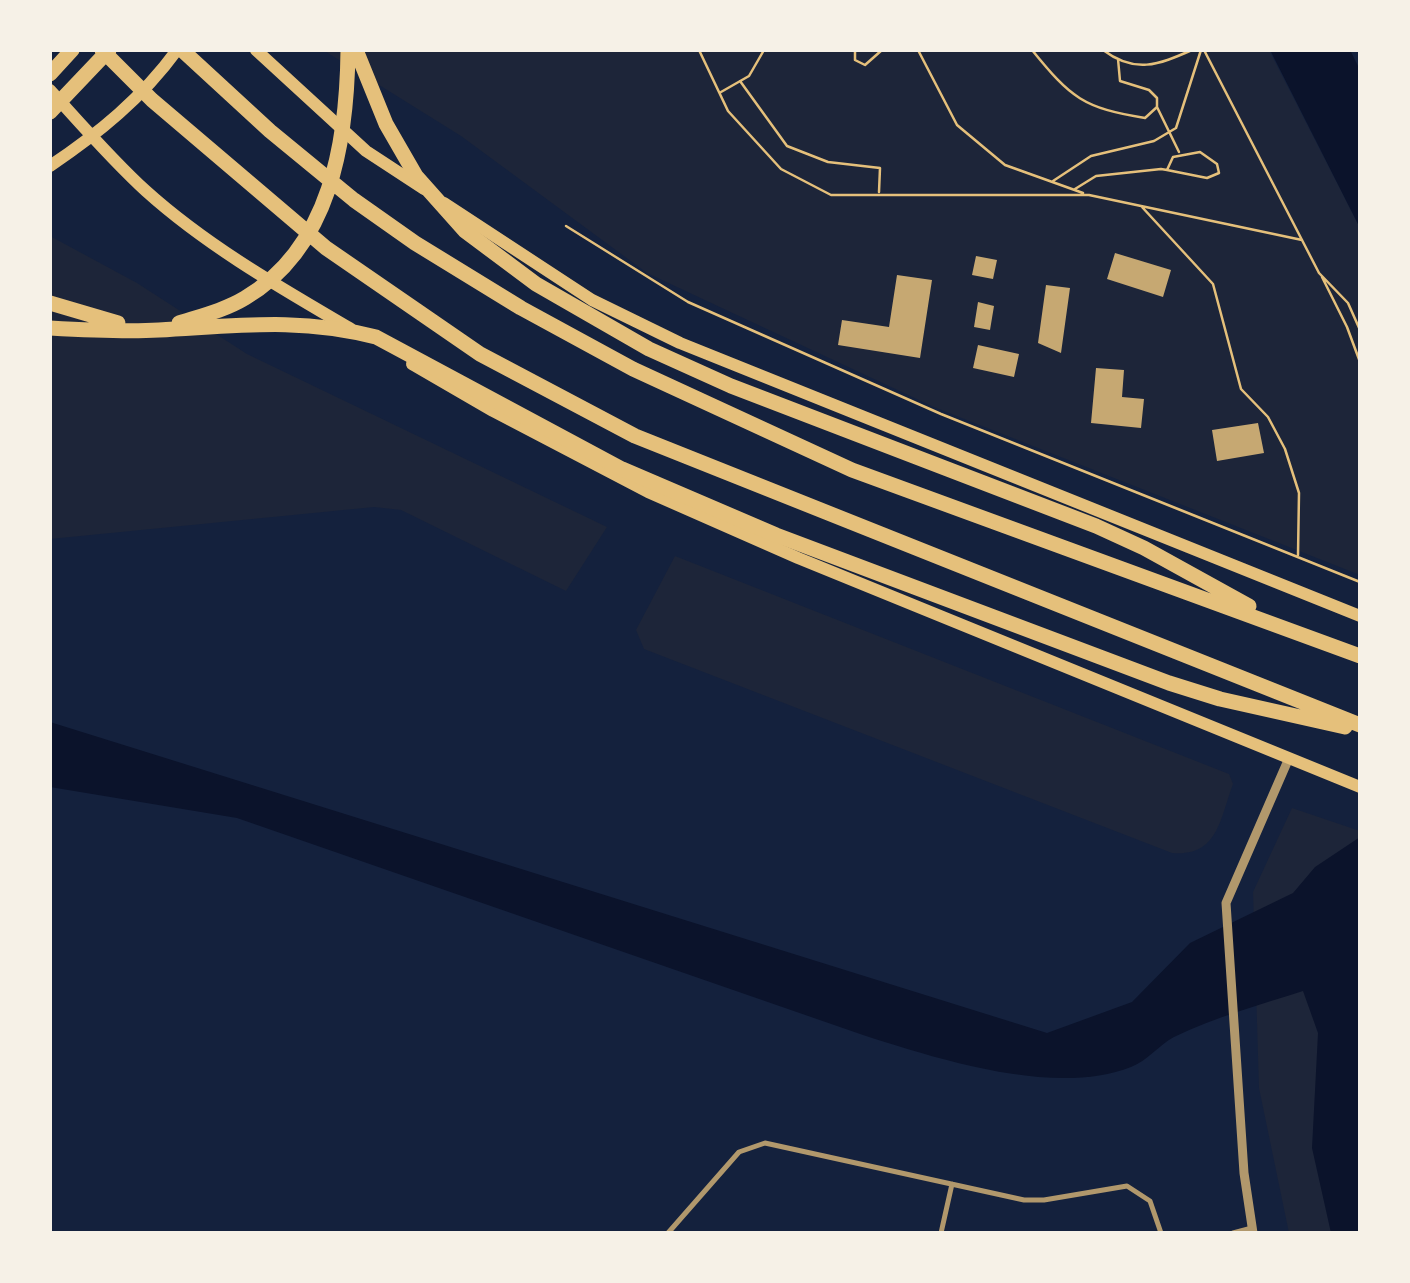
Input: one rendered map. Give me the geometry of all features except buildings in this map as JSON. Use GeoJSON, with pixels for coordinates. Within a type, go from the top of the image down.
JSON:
{"type":"FeatureCollection","features":[{"type":"Feature","properties":{"kind":"highway"},"geometry":{"type":"LineString","coordinates":[[50,74],[72,50]]}},
{"type":"Feature","properties":{"kind":"highway"},"geometry":{"type":"LineString","coordinates":[[50,112],[106,50],[152,100],[326,248],[480,354],[635,436],[1360,728]]}},
{"type":"Feature","properties":{"kind":"highway"},"geometry":{"type":"LineString","coordinates":[[180,50],[326,177],[414,243],[633,369],[852,470],[1360,656]]}},
{"type":"Feature","properties":{"kind":"highway"},"geometry":{"type":"LineString","coordinates":[[50,304],[106,321],[155,330],[244,299],[276,275],[304,243],[328,192],[347,91],[348,50]]}},
{"type":"Feature","properties":{"kind":"highway"},"geometry":{"type":"LineString","coordinates":[[356,50],[386,124],[416,176],[465,231],[524,276],[635,341],[714,378],[1144,548],[1288,628]]}},
{"type":"Feature","properties":{"kind":"highway"},"geometry":{"type":"LineString","coordinates":[[50,328],[155,330],[282,322],[376,337],[622,469],[776,535],[1168,683],[1220,699],[1360,728]]}},
{"type":"Feature","properties":{"kind":"main road"},"geometry":{"type":"LineString","coordinates":[[50,166],[126,110],[180,50]]}},
{"type":"Feature","properties":{"kind":"main road"},"geometry":{"type":"LineString","coordinates":[[256,50],[366,150],[592,300],[680,342],[1360,616]]}},
{"type":"Feature","properties":{"kind":"main road"},"geometry":{"type":"LineString","coordinates":[[52,92],[145,190],[182,221],[298,298],[493,411],[648,492],[798,558],[1360,787]]}},
{"type":"Feature","properties":{"kind":"street"},"geometry":{"type":"LineString","coordinates":[[1253,1230],[1244,1173],[1226,904],[1289,758]]}},
{"type":"Feature","properties":{"kind":"lane"},"geometry":{"type":"LineString","coordinates":[[668,1233],[739,1152],[765,1142],[1024,1200],[1127,1186],[1150,1200],[1161,1233]]}},
{"type":"Feature","properties":{"kind":"lane"},"geometry":{"type":"LineString","coordinates":[[941,1233],[952,1184]]}},
{"type":"Feature","properties":{"kind":"lane"},"geometry":{"type":"LineString","coordinates":[[1233,1233],[1253,1230]]}},
{"type":"Feature","properties":{"kind":"path"},"geometry":{"type":"LineString","coordinates":[[699,50],[728,111],[781,169],[831,194],[1090,196]]}},
{"type":"Feature","properties":{"kind":"path"},"geometry":{"type":"LineString","coordinates":[[719,93],[749,76],[764,50]]}},
{"type":"Feature","properties":{"kind":"path"},"geometry":{"type":"LineString","coordinates":[[854,50],[856,60],[865,65],[882,50]]}},
{"type":"Feature","properties":{"kind":"path"},"geometry":{"type":"LineString","coordinates":[[918,50],[957,125],[1006,165],[1090,196],[1302,240]]}},
{"type":"Feature","properties":{"kind":"path"},"geometry":{"type":"LineString","coordinates":[[1032,50],[1064,89],[1100,110],[1145,118],[1157,107]]}},
{"type":"Feature","properties":{"kind":"path"},"geometry":{"type":"LineString","coordinates":[[1103,50],[1136,67],[1164,62],[1192,50]]}},
{"type":"Feature","properties":{"kind":"path"},"geometry":{"type":"LineString","coordinates":[[1052,182],[1091,156],[1154,141],[1176,128],[1202,50]]}},
{"type":"Feature","properties":{"kind":"path"},"geometry":{"type":"LineString","coordinates":[[1202,50],[1347,327],[1360,362]]}},
{"type":"Feature","properties":{"kind":"path"},"geometry":{"type":"LineString","coordinates":[[1118,59],[1120,81],[1150,90],[1157,98],[1157,107],[1179,152]]}},
{"type":"Feature","properties":{"kind":"path"},"geometry":{"type":"LineString","coordinates":[[740,81],[787,146],[828,162],[880,168],[879,194]]}},
{"type":"Feature","properties":{"kind":"path"},"geometry":{"type":"LineString","coordinates":[[1074,190],[1096,176],[1167,170],[1207,178],[1219,173],[1217,164],[1200,152],[1179,152],[1167,170]]}},
{"type":"Feature","properties":{"kind":"path"},"geometry":{"type":"LineString","coordinates":[[1140,206],[1213,284],[1241,390],[1268,418],[1295,478],[1299,493],[1298,557]]}},
{"type":"Feature","properties":{"kind":"path"},"geometry":{"type":"LineString","coordinates":[[566,226],[688,302],[941,414],[1360,582]]}},
{"type":"Feature","properties":{"kind":"path"},"geometry":{"type":"LineString","coordinates":[[1319,272],[1348,303],[1360,330]]}},
{"type":"Feature","properties":{"kind":"shaded area"},"geometry":{"type":"Polygon","coordinates":[[[323,50],[1269,50],[1360,228],[1360,575],[934,407],[647,273],[461,136],[323,50]]]}},
{"type":"Feature","properties":{"kind":"shaded area"},"geometry":{"type":"Polygon","coordinates":[[[1270,50],[1350,50],[1360,70],[1360,228],[1270,50]]]}},
{"type":"Feature","properties":{"kind":"shaded area"},"geometry":{"type":"Polygon","coordinates":[[[50,236],[137,283],[247,354],[607,527],[566,591],[401,510],[374,507],[50,539],[50,236]]]}},
{"type":"Feature","properties":{"kind":"shaded area"},"geometry":{"type":"Polygon","coordinates":[[[675,556],[1229,774],[1233,784],[1215,833],[1199,849],[1172,853],[644,649],[636,630],[675,556]]]}},
{"type":"Feature","properties":{"kind":"shaded area"},"geometry":{"type":"Polygon","coordinates":[[[50,722],[1047,1033],[1132,1002],[1190,943],[1293,893],[1315,867],[1360,837],[1360,1233],[1331,1233],[1312,1148],[1318,1033],[1303,991],[1190,1030],[1137,1064],[1101,1075],[1033,1076],[961,1064],[863,1035],[237,818],[50,787],[50,722]]]}},
{"type":"Feature","properties":{"kind":"shaded area"},"geometry":{"type":"Polygon","coordinates":[[[1292,808],[1360,831],[1360,1233],[1289,1233],[1259,1088],[1253,892],[1292,808]]]}}]}
